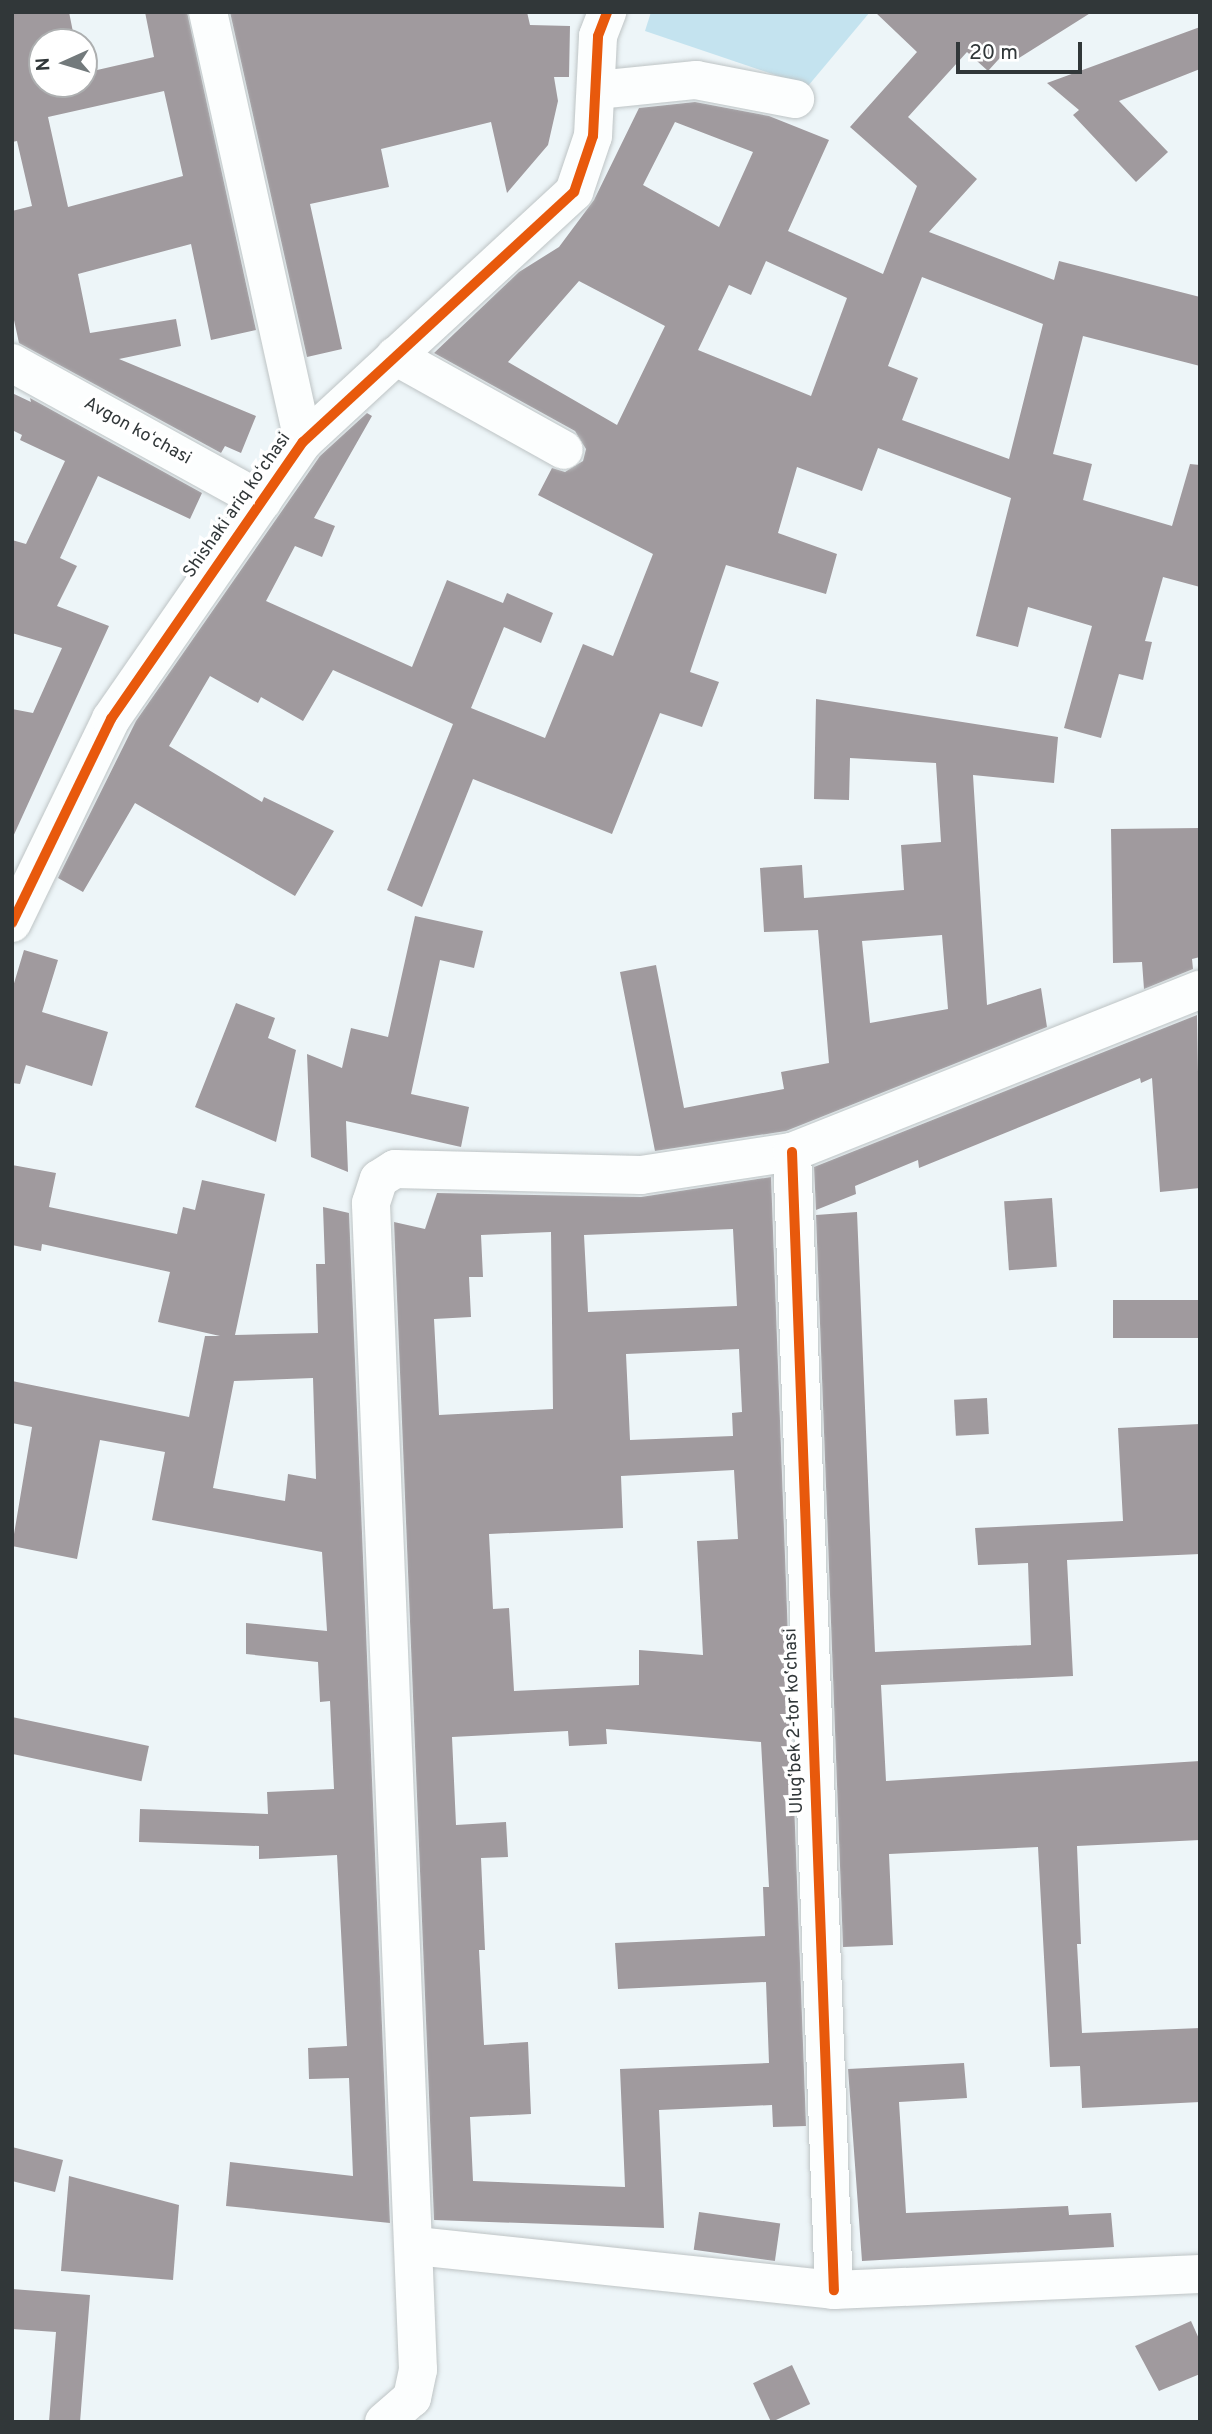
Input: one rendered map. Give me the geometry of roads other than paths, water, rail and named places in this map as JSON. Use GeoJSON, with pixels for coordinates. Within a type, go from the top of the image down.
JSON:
{"type":"FeatureCollection","features":[{"type":"Feature","properties":{"kind":"street"},"geometry":{"type":"LineString","coordinates":[[208,12],[303,442]]}},
{"type":"Feature","properties":{"kind":"street","name":"Shishaki ariq koʻchasi"},"geometry":{"type":"LineString","coordinates":[[12,923],[111,719],[303,442],[574,192],[593,136],[598,36],[607,12]]}},
{"type":"Feature","properties":{"kind":"street"},"geometry":{"type":"LineString","coordinates":[[597,90],[696,80],[795,99]]}},
{"type":"Feature","properties":{"kind":"street"},"geometry":{"type":"LineString","coordinates":[[394,356],[565,450]]}},
{"type":"Feature","properties":{"kind":"street","name":"Avgon koʻchasi"},"geometry":{"type":"LineString","coordinates":[[12,363],[262,501]]}},
{"type":"Feature","properties":{"kind":"street"},"geometry":{"type":"LineString","coordinates":[[384,2422],[412,2398],[418,2370],[416,2246],[371,1203],[379,1179],[395,1169],[641,1175],[792,1152],[1200,990]]}},
{"type":"Feature","properties":{"kind":"street","name":"Ulugʼbek 2-tor koʼchasi"},"geometry":{"type":"LineString","coordinates":[[792,1152],[834,2290]]}},
{"type":"Feature","properties":{"kind":"street"},"geometry":{"type":"LineString","coordinates":[[416,2246],[834,2290],[1200,2274]]}}]}
